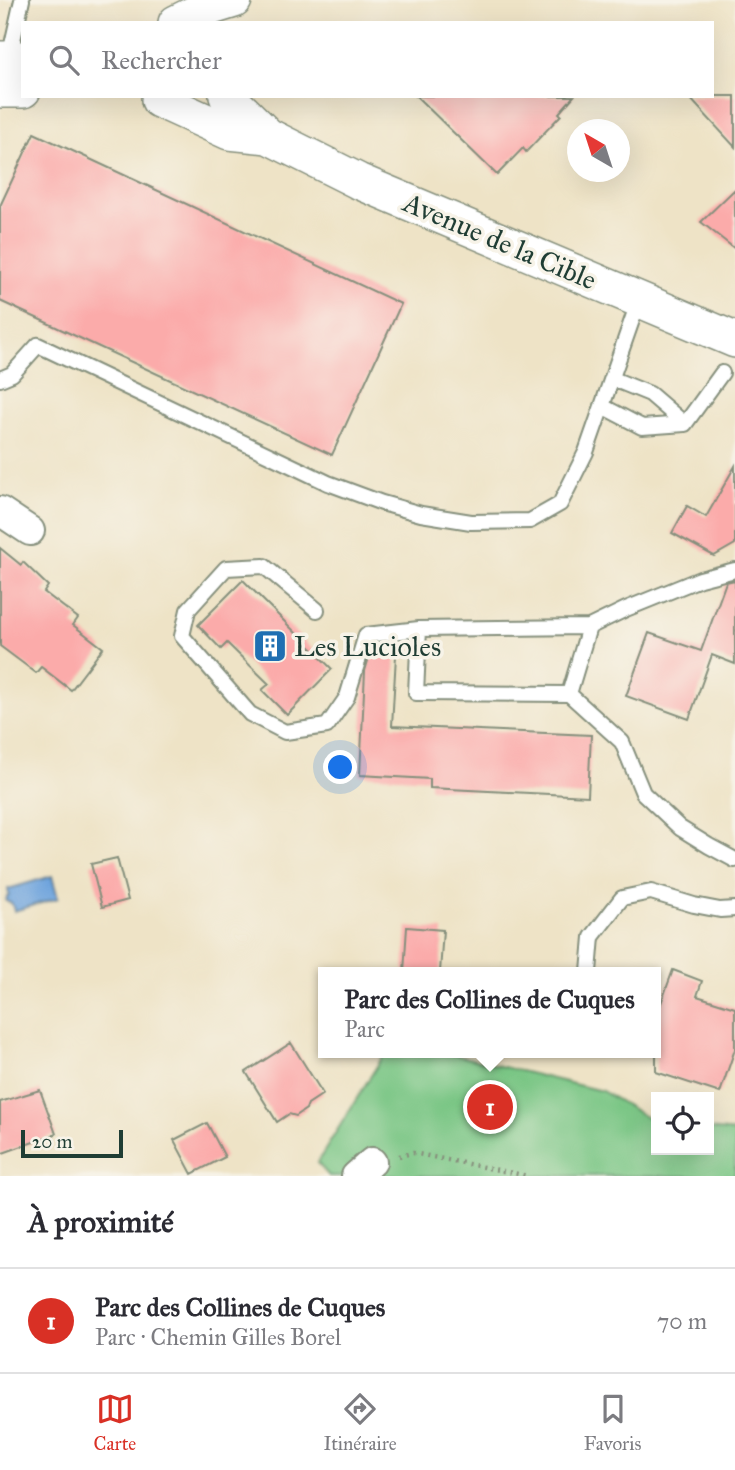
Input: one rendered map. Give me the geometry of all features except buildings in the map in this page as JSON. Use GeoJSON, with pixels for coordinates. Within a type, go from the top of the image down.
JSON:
{"type":"FeatureCollection","features":[{"type":"Feature","properties":{"kind":"street"},"geometry":{"type":"LineString","coordinates":[[180,21],[202,10],[234,0]]}},
{"type":"Feature","properties":{"kind":"street"},"geometry":{"type":"LineString","coordinates":[[229,21],[257,0]]}},
{"type":"Feature","properties":{"kind":"street","name":"Avenue de la Cible"},"geometry":{"type":"LineString","coordinates":[[159,98],[229,132],[268,136]]}},
{"type":"Feature","properties":{"kind":"street","name":"Avenue de la Cible"},"geometry":{"type":"LineString","coordinates":[[229,98],[268,136],[358,181],[735,340]]}},
{"type":"Feature","properties":{"kind":"street"},"geometry":{"type":"LineString","coordinates":[[0,510],[30,531]]}},
{"type":"Feature","properties":{"kind":"lane"},"geometry":{"type":"LineString","coordinates":[[11,71],[22,0]]}},
{"type":"Feature","properties":{"kind":"lane"},"geometry":{"type":"LineString","coordinates":[[0,379],[12,373],[37,345],[328,483],[382,503],[421,514],[471,522],[530,521],[560,504],[586,452],[639,299]]}},
{"type":"Feature","properties":{"kind":"lane"},"geometry":{"type":"LineString","coordinates":[[602,406],[642,427],[684,424],[722,373]]}},
{"type":"Feature","properties":{"kind":"lane"},"geometry":{"type":"LineString","coordinates":[[612,379],[650,394],[684,424]]}},
{"type":"Feature","properties":{"kind":"lane"},"geometry":{"type":"LineString","coordinates":[[317,610],[264,566],[226,568],[188,610],[181,636],[250,715],[285,732],[327,726],[347,696],[366,635],[419,629],[589,627],[700,579],[735,570]]}},
{"type":"Feature","properties":{"kind":"lane"},"geometry":{"type":"LineString","coordinates":[[569,694],[589,627]]}},
{"type":"Feature","properties":{"kind":"lane"},"geometry":{"type":"LineString","coordinates":[[419,629],[416,693],[569,694],[622,742],[643,793],[680,828],[735,860]]}},
{"type":"Feature","properties":{"kind":"lane"},"geometry":{"type":"LineString","coordinates":[[589,967],[592,937],[622,898],[651,892],[694,905],[720,910],[735,909]]}},
{"type":"Feature","properties":{"kind":"path"},"geometry":{"type":"LineString","coordinates":[[364,1169],[413,1153],[528,1176]]}},
{"type":"Feature","properties":{"kind":"green space"},"geometry":{"type":"Polygon","coordinates":[[[382,1058],[467,1058],[602,1091],[651,1120],[651,1155],[714,1155],[714,1130],[735,1132],[735,1176],[329,1176],[317,1163],[382,1058]]]}},
{"type":"Feature","properties":{"kind":"water"},"geometry":{"type":"Polygon","coordinates":[[[52,876],[58,898],[14,911],[12,904],[6,901],[8,889],[52,876]]]}},
{"type":"Feature","properties":{"kind":"place","name":"Les Lucioles"},"geometry":{"type":"Point","coordinates":[270,646]}},
{"type":"Feature","properties":{"kind":"place","name":"Parc des Collines de Cuques"},"geometry":{"type":"Point","coordinates":[490,1107]}}]}
